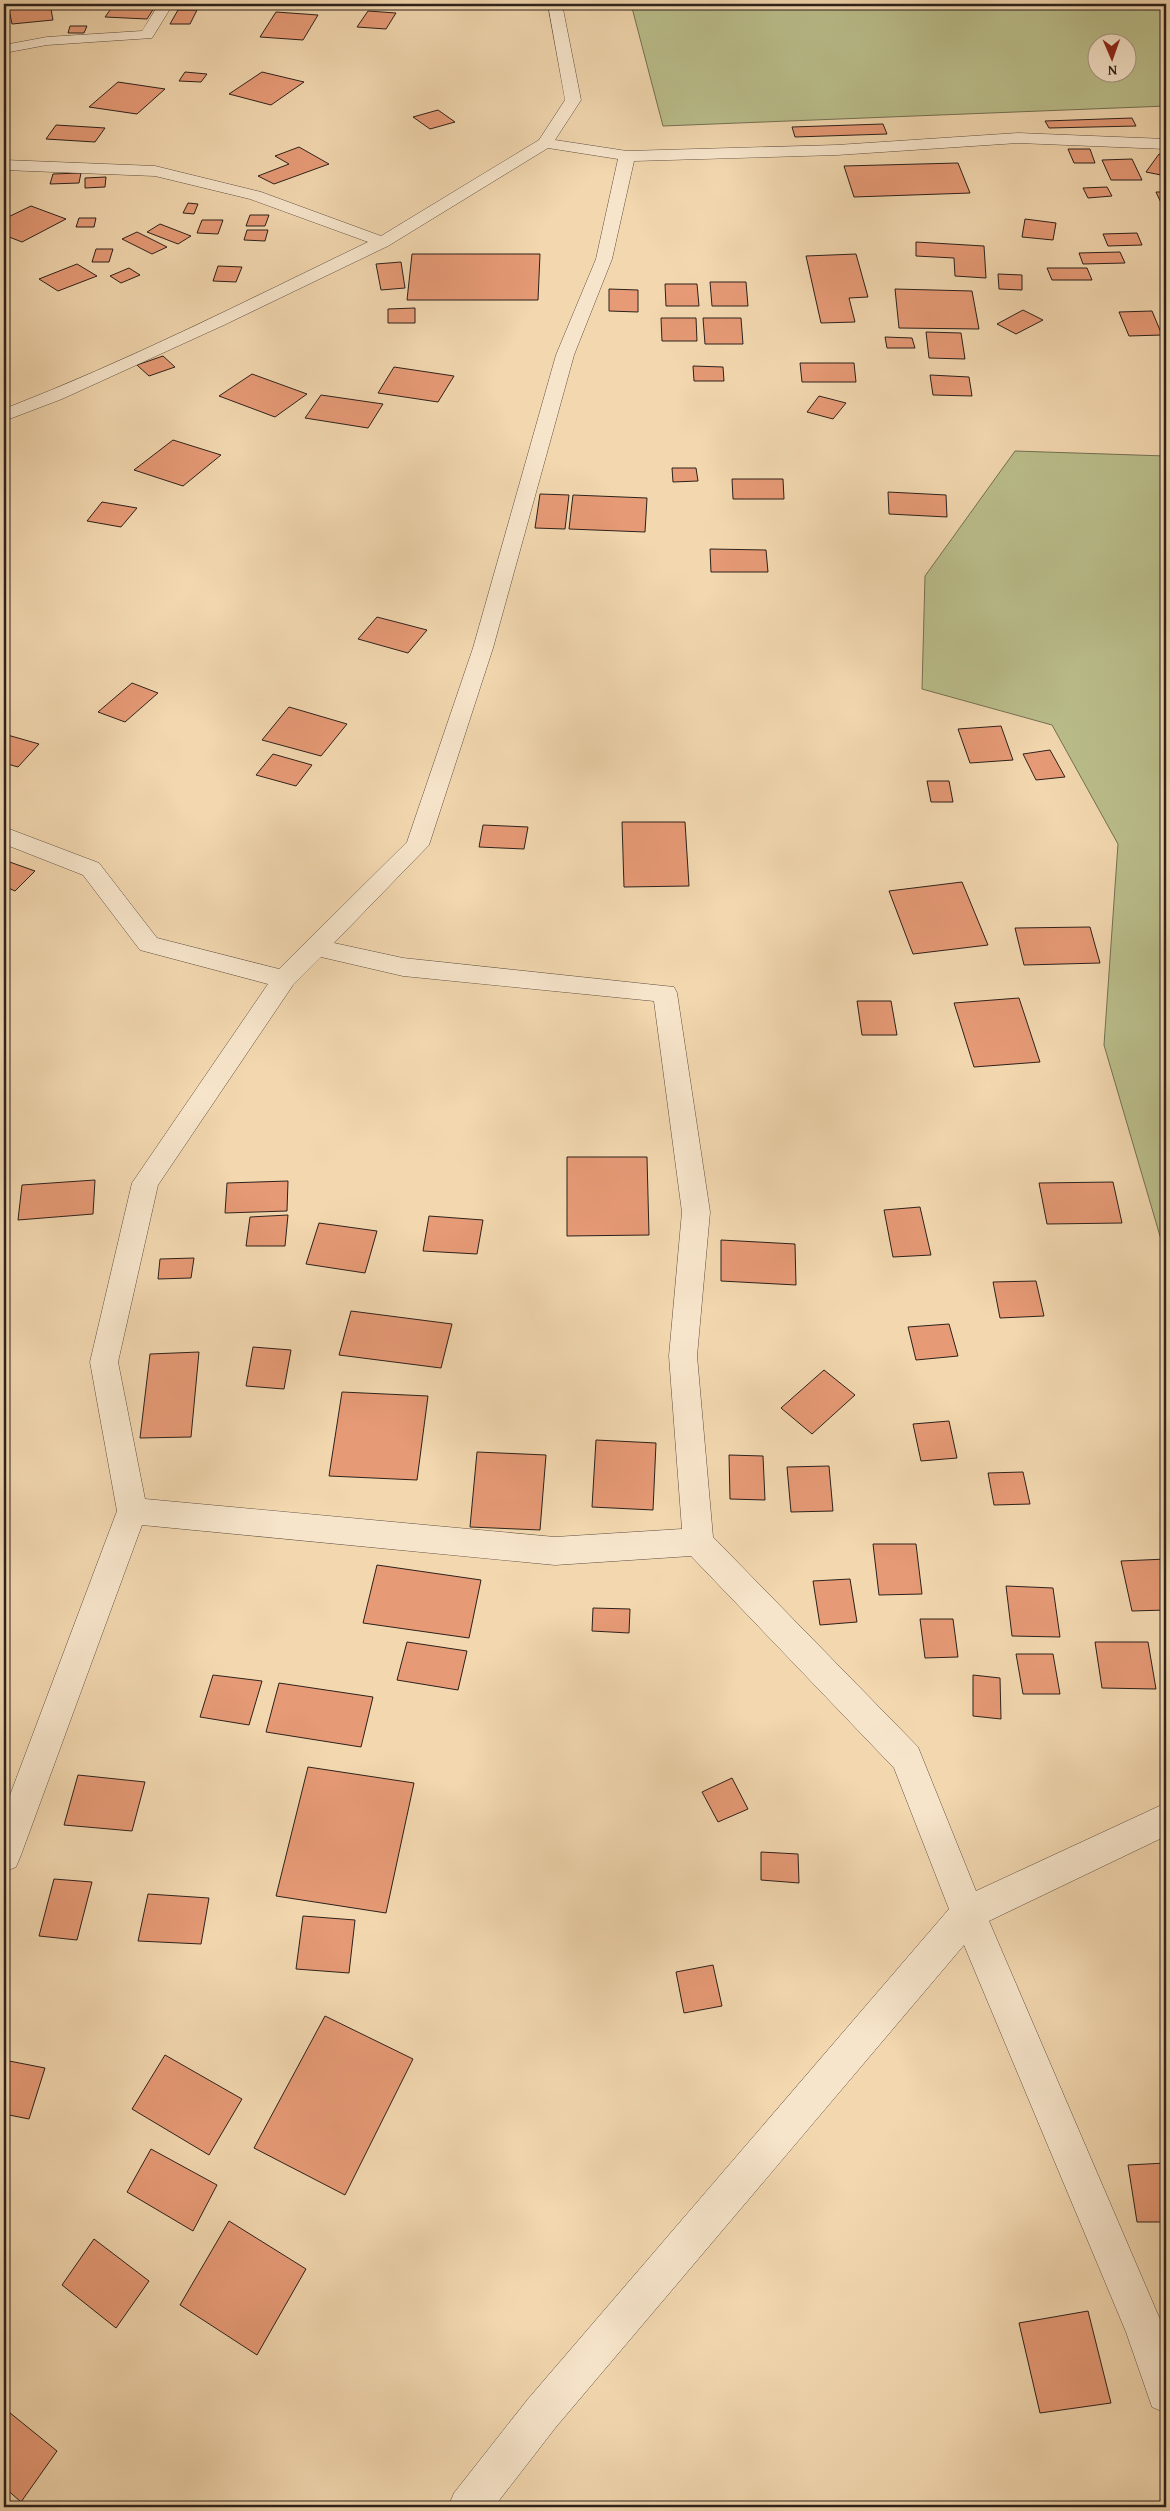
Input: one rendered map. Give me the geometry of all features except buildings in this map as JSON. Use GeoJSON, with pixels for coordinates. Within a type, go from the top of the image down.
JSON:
{"type":"FeatureCollection","features":[{"type":"Feature","properties":{"kind":"street"},"geometry":{"type":"LineString","coordinates":[[4,49],[47,41],[147,35],[166,4]]}},
{"type":"Feature","properties":{"kind":"street"},"geometry":{"type":"LineString","coordinates":[[4,415],[56,395],[218,321],[382,242],[545,143],[573,100],[555,4]]}},
{"type":"Feature","properties":{"kind":"street"},"geometry":{"type":"LineString","coordinates":[[545,143],[627,156],[837,150],[1018,138],[1166,144]]}},
{"type":"Feature","properties":{"kind":"street"},"geometry":{"type":"LineString","coordinates":[[4,1854],[132,1511],[104,1362],[145,1183],[284,979],[417,845],[483,648],[565,355],[604,259],[627,156]]}},
{"type":"Feature","properties":{"kind":"street"},"geometry":{"type":"LineString","coordinates":[[4,165],[155,171],[255,195],[382,242]]}},
{"type":"Feature","properties":{"kind":"street"},"geometry":{"type":"LineString","coordinates":[[4,835],[91,869],[149,944],[284,979]]}},
{"type":"Feature","properties":{"kind":"street"},"geometry":{"type":"LineString","coordinates":[[315,948],[403,967],[665,993],[696,1212],[683,1356],[698,1542],[906,1758],[968,1913],[1145,2331],[1166,2393]]}},
{"type":"Feature","properties":{"kind":"street"},"geometry":{"type":"LineString","coordinates":[[132,1511],[555,1551],[698,1542]]}},
{"type":"Feature","properties":{"kind":"street"},"geometry":{"type":"LineString","coordinates":[[468,2507],[542,2413],[968,1913],[1166,1819]]}},
{"type":"Feature","properties":{"kind":"green space"},"geometry":{"type":"Polygon","coordinates":[[[631,4],[1166,4],[1166,106],[663,126],[631,4]]]}},
{"type":"Feature","properties":{"kind":"green space"},"geometry":{"type":"Polygon","coordinates":[[[1015,451],[1166,456],[1166,1247],[1160,1236],[1104,1045],[1118,844],[1052,725],[922,689],[925,576],[1015,451]]]}}]}
